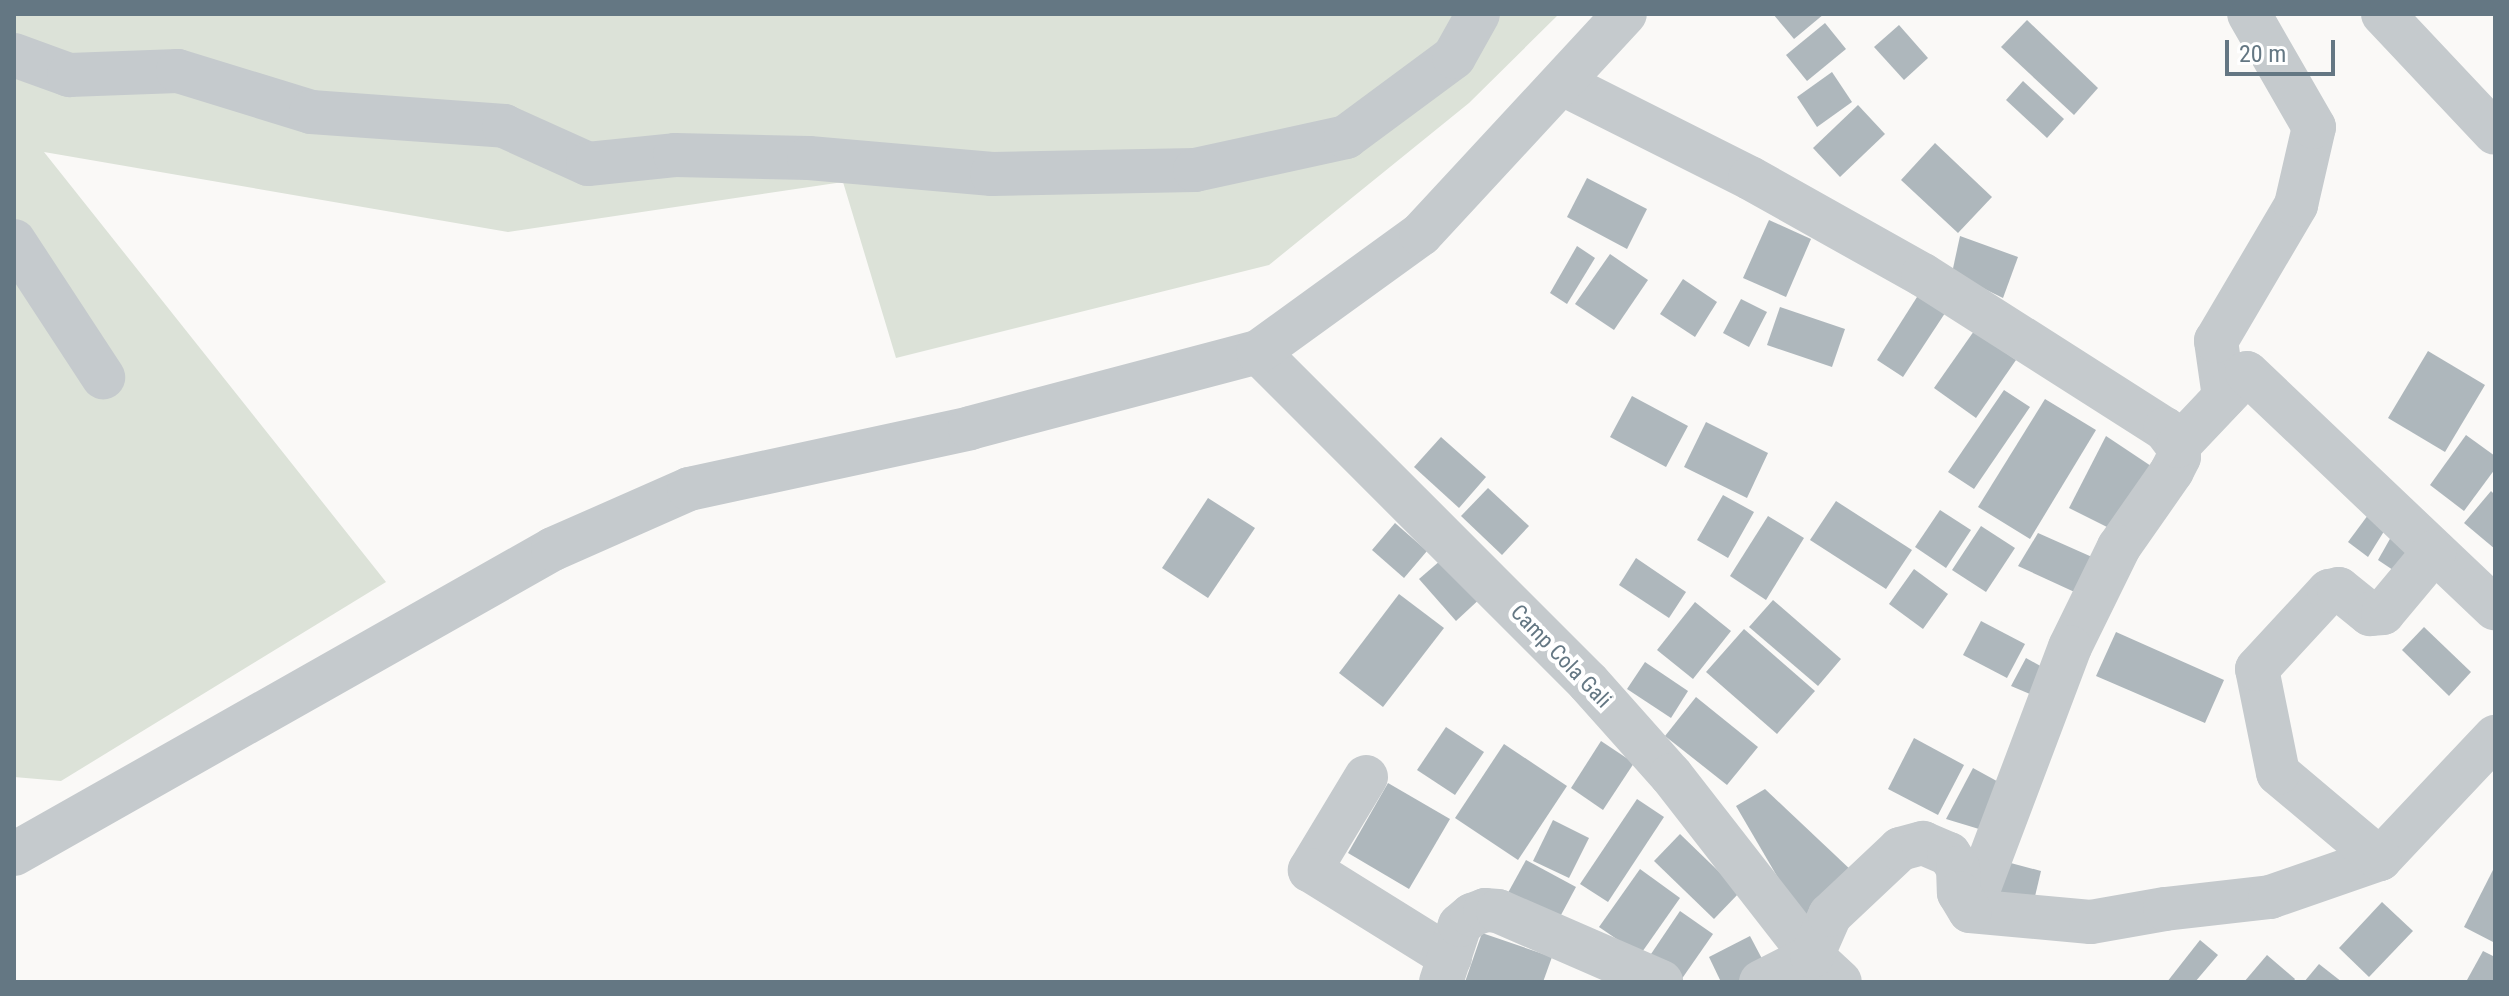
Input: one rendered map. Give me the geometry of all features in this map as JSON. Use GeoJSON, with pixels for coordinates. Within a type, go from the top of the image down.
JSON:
{"type":"FeatureCollection","features":[{"type":"Feature","properties":{"kind":"street"},"geometry":{"type":"LineString","coordinates":[[14,55],[69,75],[178,71],[311,112],[504,126],[588,164],[675,155],[809,158],[992,174],[1195,170],[1346,137],[1454,57],[1478,14]]}},
{"type":"Feature","properties":{"kind":"street"},"geometry":{"type":"LineString","coordinates":[[14,854],[553,549],[689,489],[970,428],[1258,352],[1421,234],[1625,14]]}},
{"type":"Feature","properties":{"kind":"street"},"geometry":{"type":"LineString","coordinates":[[2224,397],[2216,341],[2296,205],[2314,127],[2249,14]]}},
{"type":"Feature","properties":{"kind":"street"},"geometry":{"type":"LineString","coordinates":[[2383,14],[2495,133]]}},
{"type":"Feature","properties":{"kind":"street"},"geometry":{"type":"LineString","coordinates":[[1563,84],[1750,178],[1923,275],[2165,429],[2178,446],[2179,457],[2172,471],[2119,547],[2070,647],[1970,911]]}},
{"type":"Feature","properties":{"kind":"street"},"geometry":{"type":"LineString","coordinates":[[14,241],[103,377]]}},
{"type":"Feature","properties":{"kind":"street","name":"Camp Cola Gali"},"geometry":{"type":"LineString","coordinates":[[1258,352],[1588,682],[1671,775],[1826,969]]}},
{"type":"Feature","properties":{"kind":"street"},"geometry":{"type":"LineString","coordinates":[[2178,446],[2247,373],[2495,608]]}},
{"type":"Feature","properties":{"kind":"street"},"geometry":{"type":"LineString","coordinates":[[2380,859],[2278,773],[2257,669],[2329,591],[2339,589],[2370,614],[2383,613],[2434,552]]}},
{"type":"Feature","properties":{"kind":"street"},"geometry":{"type":"LineString","coordinates":[[1970,911],[2091,922],[2165,909],[2270,897],[2380,859],[2495,737]]}},
{"type":"Feature","properties":{"kind":"street"},"geometry":{"type":"LineString","coordinates":[[1366,777],[1310,870],[1446,970],[1460,925],[1472,915],[1498,911],[1661,982]]}},
{"type":"Feature","properties":{"kind":"street"},"geometry":{"type":"LineString","coordinates":[[1761,982],[1826,969],[1830,915],[1900,849],[1923,843],[1949,854],[1958,868],[1959,893],[1970,911]]}},
{"type":"Feature","properties":{"kind":"shaded area"},"geometry":{"type":"Polygon","coordinates":[[[14,14],[1559,14],[1469,103],[1269,265],[896,358],[843,182],[508,232],[44,152],[386,582],[61,781],[14,777],[14,14]]]}},
{"type":"Feature","properties":{"kind":"building"},"geometry":{"type":"Polygon","coordinates":[[[1773,14],[1824,14],[1794,39],[1773,14]]]}},
{"type":"Feature","properties":{"kind":"building"},"geometry":{"type":"Polygon","coordinates":[[[2027,20],[2098,88],[2074,115],[2001,47],[2027,20]]]}},
{"type":"Feature","properties":{"kind":"building"},"geometry":{"type":"Polygon","coordinates":[[[1825,23],[1846,49],[1807,81],[1786,55],[1825,23]]]}},
{"type":"Feature","properties":{"kind":"building"},"geometry":{"type":"Polygon","coordinates":[[[1899,25],[1928,58],[1904,80],[1874,47],[1899,25]]]}},
{"type":"Feature","properties":{"kind":"building"},"geometry":{"type":"Polygon","coordinates":[[[1832,72],[1852,102],[1817,127],[1797,97],[1832,72]]]}},
{"type":"Feature","properties":{"kind":"building"},"geometry":{"type":"Polygon","coordinates":[[[2023,81],[2064,119],[2047,138],[2006,100],[2023,81]]]}},
{"type":"Feature","properties":{"kind":"building"},"geometry":{"type":"Polygon","coordinates":[[[1858,105],[1885,134],[1840,177],[1813,148],[1858,105]]]}},
{"type":"Feature","properties":{"kind":"building"},"geometry":{"type":"Polygon","coordinates":[[[1935,143],[1992,197],[1958,233],[1901,180],[1935,143]]]}},
{"type":"Feature","properties":{"kind":"building"},"geometry":{"type":"Polygon","coordinates":[[[1587,178],[1647,209],[1627,249],[1567,217],[1587,178]]]}},
{"type":"Feature","properties":{"kind":"building"},"geometry":{"type":"Polygon","coordinates":[[[1769,220],[1811,239],[1786,297],[1743,278],[1769,220]]]}},
{"type":"Feature","properties":{"kind":"building"},"geometry":{"type":"Polygon","coordinates":[[[1960,236],[2018,257],[2003,298],[1952,273],[1960,236]]]}},
{"type":"Feature","properties":{"kind":"building"},"geometry":{"type":"Polygon","coordinates":[[[1577,246],[1595,258],[1567,304],[1550,293],[1577,246]]]}},
{"type":"Feature","properties":{"kind":"building"},"geometry":{"type":"Polygon","coordinates":[[[1610,254],[1648,280],[1614,330],[1575,304],[1610,254]]]}},
{"type":"Feature","properties":{"kind":"building"},"geometry":{"type":"Polygon","coordinates":[[[1683,279],[1717,302],[1695,337],[1660,314],[1683,279]]]}},
{"type":"Feature","properties":{"kind":"building"},"geometry":{"type":"Polygon","coordinates":[[[1924,286],[1951,304],[1903,377],[1877,360],[1924,286]]]}},
{"type":"Feature","properties":{"kind":"building"},"geometry":{"type":"Polygon","coordinates":[[[1741,299],[1767,312],[1749,347],[1723,333],[1741,299]]]}},
{"type":"Feature","properties":{"kind":"building"},"geometry":{"type":"Polygon","coordinates":[[[1780,307],[1845,329],[1832,367],[1767,345],[1780,307]]]}},
{"type":"Feature","properties":{"kind":"building"},"geometry":{"type":"Polygon","coordinates":[[[1974,331],[2016,360],[1976,418],[1934,388],[1974,331]]]}},
{"type":"Feature","properties":{"kind":"building"},"geometry":{"type":"Polygon","coordinates":[[[2428,351],[2485,385],[2445,452],[2388,418],[2428,351]]]}},
{"type":"Feature","properties":{"kind":"building"},"geometry":{"type":"Polygon","coordinates":[[[2004,390],[2030,407],[1974,489],[1948,472],[2004,390]]]}},
{"type":"Feature","properties":{"kind":"building"},"geometry":{"type":"Polygon","coordinates":[[[1632,396],[1688,426],[1666,467],[1610,437],[1632,396]]]}},
{"type":"Feature","properties":{"kind":"building"},"geometry":{"type":"Polygon","coordinates":[[[2045,399],[2096,430],[2030,539],[1978,507],[2045,399]]]}},
{"type":"Feature","properties":{"kind":"building"},"geometry":{"type":"Polygon","coordinates":[[[1706,422],[1768,453],[1747,498],[1684,467],[1706,422]]]}},
{"type":"Feature","properties":{"kind":"building"},"geometry":{"type":"Polygon","coordinates":[[[2466,435],[2495,456],[2495,469],[2464,511],[2430,485],[2466,435]]]}},
{"type":"Feature","properties":{"kind":"building"},"geometry":{"type":"Polygon","coordinates":[[[2106,436],[2151,466],[2113,530],[2069,508],[2106,436]]]}},
{"type":"Feature","properties":{"kind":"building"},"geometry":{"type":"Polygon","coordinates":[[[1441,437],[1486,477],[1459,508],[1414,467],[1441,437]]]}},
{"type":"Feature","properties":{"kind":"building"},"geometry":{"type":"Polygon","coordinates":[[[1488,488],[1529,526],[1502,555],[1461,516],[1488,488]]]}},
{"type":"Feature","properties":{"kind":"building"},"geometry":{"type":"Polygon","coordinates":[[[2491,491],[2495,495],[2495,549],[2464,523],[2491,491]]]}},
{"type":"Feature","properties":{"kind":"building"},"geometry":{"type":"Polygon","coordinates":[[[1723,495],[1754,512],[1728,558],[1697,540],[1723,495]]]}},
{"type":"Feature","properties":{"kind":"building"},"geometry":{"type":"Polygon","coordinates":[[[1208,498],[1255,528],[1208,598],[1162,568],[1208,498]]]}},
{"type":"Feature","properties":{"kind":"building"},"geometry":{"type":"Polygon","coordinates":[[[1836,501],[1912,550],[1886,589],[1810,540],[1836,501]]]}},
{"type":"Feature","properties":{"kind":"building"},"geometry":{"type":"Polygon","coordinates":[[[2374,507],[2391,520],[2368,557],[2348,542],[2374,507]]]}},
{"type":"Feature","properties":{"kind":"building"},"geometry":{"type":"Polygon","coordinates":[[[1940,510],[1971,530],[1946,568],[1915,547],[1940,510]]]}},
{"type":"Feature","properties":{"kind":"building"},"geometry":{"type":"Polygon","coordinates":[[[1768,516],[1804,538],[1766,600],[1730,576],[1768,516]]]}},
{"type":"Feature","properties":{"kind":"building"},"geometry":{"type":"Polygon","coordinates":[[[1395,523],[1427,551],[1404,578],[1372,550],[1395,523]]]}},
{"type":"Feature","properties":{"kind":"building"},"geometry":{"type":"Polygon","coordinates":[[[1981,526],[2015,548],[1986,592],[1952,570],[1981,526]]]}},
{"type":"Feature","properties":{"kind":"building"},"geometry":{"type":"Polygon","coordinates":[[[2395,530],[2416,551],[2399,574],[2378,560],[2395,530]]]}},
{"type":"Feature","properties":{"kind":"building"},"geometry":{"type":"Polygon","coordinates":[[[2038,533],[2101,561],[2081,595],[2018,566],[2038,533]]]}},
{"type":"Feature","properties":{"kind":"building"},"geometry":{"type":"Polygon","coordinates":[[[1448,554],[1484,595],[1456,621],[1419,579],[1448,554]]]}},
{"type":"Feature","properties":{"kind":"building"},"geometry":{"type":"Polygon","coordinates":[[[1636,558],[1686,592],[1669,618],[1619,585],[1636,558]]]}},
{"type":"Feature","properties":{"kind":"building"},"geometry":{"type":"Polygon","coordinates":[[[1914,569],[1948,594],[1923,629],[1889,604],[1914,569]]]}},
{"type":"Feature","properties":{"kind":"building"},"geometry":{"type":"Polygon","coordinates":[[[1399,594],[1444,628],[1383,707],[1339,673],[1399,594]]]}},
{"type":"Feature","properties":{"kind":"building"},"geometry":{"type":"Polygon","coordinates":[[[1773,600],[1841,659],[1818,686],[1749,627],[1773,600]]]}},
{"type":"Feature","properties":{"kind":"building"},"geometry":{"type":"Polygon","coordinates":[[[1695,602],[1731,631],[1693,679],[1657,650],[1695,602]]]}},
{"type":"Feature","properties":{"kind":"building"},"geometry":{"type":"Polygon","coordinates":[[[1981,621],[2025,644],[2007,678],[1963,655],[1981,621]]]}},
{"type":"Feature","properties":{"kind":"building"},"geometry":{"type":"Polygon","coordinates":[[[2424,627],[2471,672],[2449,696],[2402,650],[2424,627]]]}},
{"type":"Feature","properties":{"kind":"building"},"geometry":{"type":"Polygon","coordinates":[[[1744,629],[1815,691],[1777,734],[1706,672],[1744,629]]]}},
{"type":"Feature","properties":{"kind":"building"},"geometry":{"type":"Polygon","coordinates":[[[2116,632],[2224,680],[2205,723],[2096,676],[2116,632]]]}},
{"type":"Feature","properties":{"kind":"building"},"geometry":{"type":"Polygon","coordinates":[[[2026,658],[2051,672],[2037,697],[2011,686],[2026,658]]]}},
{"type":"Feature","properties":{"kind":"building"},"geometry":{"type":"Polygon","coordinates":[[[1645,662],[1688,691],[1671,718],[1627,689],[1645,662]]]}},
{"type":"Feature","properties":{"kind":"building"},"geometry":{"type":"Polygon","coordinates":[[[1696,697],[1758,747],[1727,785],[1665,736],[1696,697]]]}},
{"type":"Feature","properties":{"kind":"building"},"geometry":{"type":"Polygon","coordinates":[[[1446,727],[1484,752],[1455,795],[1417,770],[1446,727]]]}},
{"type":"Feature","properties":{"kind":"building"},"geometry":{"type":"Polygon","coordinates":[[[1914,738],[1964,765],[1938,815],[1888,789],[1914,738]]]}},
{"type":"Feature","properties":{"kind":"building"},"geometry":{"type":"Polygon","coordinates":[[[1601,741],[1634,763],[1603,810],[1571,788],[1601,741]]]}},
{"type":"Feature","properties":{"kind":"building"},"geometry":{"type":"Polygon","coordinates":[[[1504,744],[1567,786],[1518,860],[1455,818],[1504,744]]]}},
{"type":"Feature","properties":{"kind":"building"},"geometry":{"type":"Polygon","coordinates":[[[1973,768],[2004,785],[1979,829],[1946,819],[1973,768]]]}},
{"type":"Feature","properties":{"kind":"building"},"geometry":{"type":"Polygon","coordinates":[[[1388,783],[1450,819],[1409,889],[1348,853],[1388,783]]]}},
{"type":"Feature","properties":{"kind":"building"},"geometry":{"type":"Polygon","coordinates":[[[1765,789],[1853,872],[1808,929],[1736,806],[1765,789]]]}},
{"type":"Feature","properties":{"kind":"building"},"geometry":{"type":"Polygon","coordinates":[[[1637,799],[1664,817],[1608,902],[1580,884],[1637,799]]]}},
{"type":"Feature","properties":{"kind":"building"},"geometry":{"type":"Polygon","coordinates":[[[1553,820],[1589,838],[1569,878],[1533,861],[1553,820]]]}},
{"type":"Feature","properties":{"kind":"building"},"geometry":{"type":"Polygon","coordinates":[[[1680,834],[1740,892],[1714,919],[1654,861],[1680,834]]]}},
{"type":"Feature","properties":{"kind":"building"},"geometry":{"type":"Polygon","coordinates":[[[1526,860],[1576,887],[1554,928],[1504,900],[1526,860]]]}},
{"type":"Feature","properties":{"kind":"building"},"geometry":{"type":"Polygon","coordinates":[[[2007,862],[2041,871],[2032,909],[1997,899],[2007,862]]]}},
{"type":"Feature","properties":{"kind":"building"},"geometry":{"type":"Polygon","coordinates":[[[2495,866],[2495,943],[2464,927],[2495,866]]]}},
{"type":"Feature","properties":{"kind":"building"},"geometry":{"type":"Polygon","coordinates":[[[1640,869],[1680,898],[1640,955],[1599,927],[1640,869]]]}},
{"type":"Feature","properties":{"kind":"building"},"geometry":{"type":"Polygon","coordinates":[[[2382,902],[2413,931],[2369,977],[2339,948],[2382,902]]]}},
{"type":"Feature","properties":{"kind":"building"},"geometry":{"type":"Polygon","coordinates":[[[1680,911],[1713,934],[1681,980],[1649,957],[1680,911]]]}},
{"type":"Feature","properties":{"kind":"building"},"geometry":{"type":"Polygon","coordinates":[[[1482,933],[1552,957],[1543,982],[1465,982],[1482,933]]]}},
{"type":"Feature","properties":{"kind":"building"},"geometry":{"type":"Polygon","coordinates":[[[1750,936],[1769,972],[1750,982],[1721,982],[1709,957],[1750,936]]]}},
{"type":"Feature","properties":{"kind":"building"},"geometry":{"type":"Polygon","coordinates":[[[2200,940],[2218,955],[2195,982],[2167,982],[2200,940]]]}},
{"type":"Feature","properties":{"kind":"building"},"geometry":{"type":"Polygon","coordinates":[[[2483,951],[2495,957],[2495,982],[2467,980],[2483,951]]]}},
{"type":"Feature","properties":{"kind":"building"},"geometry":{"type":"Polygon","coordinates":[[[2267,955],[2295,979],[2293,982],[2244,982],[2267,955]]]}},
{"type":"Feature","properties":{"kind":"building"},"geometry":{"type":"Polygon","coordinates":[[[2319,964],[2342,982],[2304,982],[2319,964]]]}}]}
